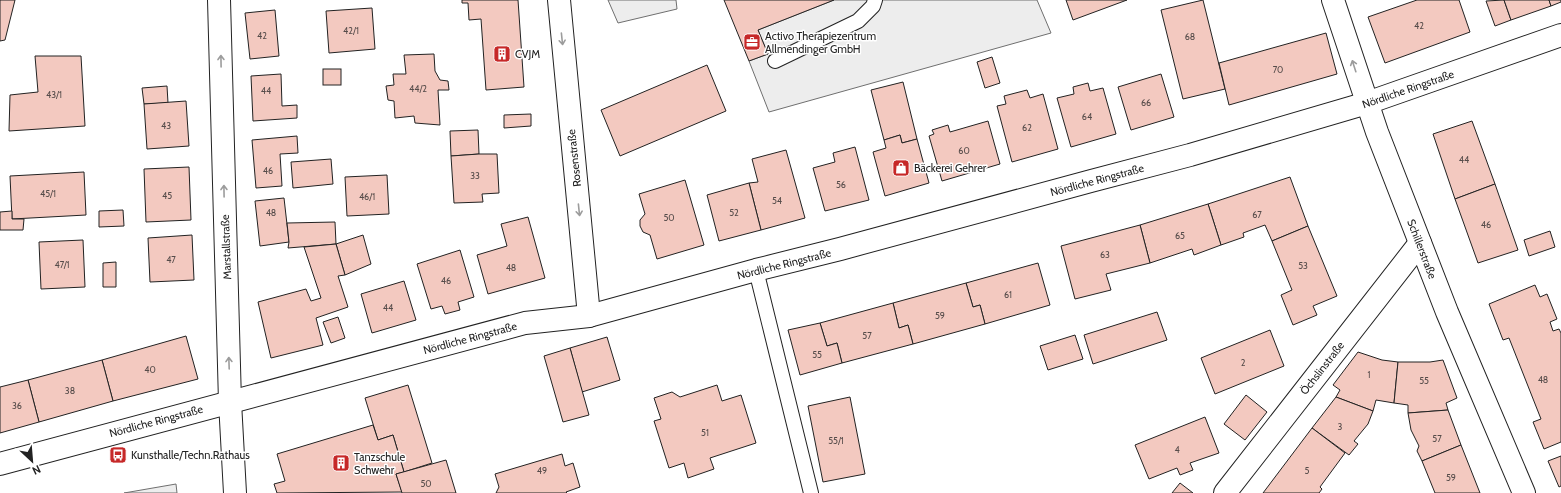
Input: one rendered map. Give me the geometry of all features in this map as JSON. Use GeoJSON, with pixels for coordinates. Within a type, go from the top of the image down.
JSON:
{"type":"FeatureCollection","features":[{"type":"Feature","properties":{"kind":"street","name":"Marstallstraße"},"geometry":{"type":"LineString","coordinates":[[219,0],[230,402],[235,493]]}},
{"type":"Feature","properties":{"kind":"street","name":"Rosenstraße"},"geometry":{"type":"LineString","coordinates":[[558,0],[589,316]]}},
{"type":"Feature","properties":{"kind":"street","name":"Schillerstraße"},"geometry":{"type":"LineString","coordinates":[[1333,0],[1367,103],[1446,312],[1524,493]]}},
{"type":"Feature","properties":{"kind":"street","name":"Nördliche Ringstraße"},"geometry":{"type":"LineString","coordinates":[[0,464],[525,323],[589,316],[756,270],[1190,156],[1426,84],[1561,35]]}},
{"type":"Feature","properties":{"kind":"street","name":"Öchslinstraße"},"geometry":{"type":"LineString","coordinates":[[1225,493],[1420,243]]}},
{"type":"Feature","properties":{"kind":"lane"},"geometry":{"type":"LineString","coordinates":[[775,61],[858,21],[873,6],[875,0]]}},
{"type":"Feature","properties":{"kind":"lane"},"geometry":{"type":"LineString","coordinates":[[756,270],[811,493]]}},
{"type":"Feature","properties":{"kind":"shaded area"},"geometry":{"type":"Polygon","coordinates":[[[608,0],[676,0],[677,9],[618,23],[608,0]]]}},
{"type":"Feature","properties":{"kind":"shaded area"},"geometry":{"type":"Polygon","coordinates":[[[834,0],[1037,0],[1051,33],[769,112],[749,61],[768,54],[758,30],[834,0]]]}},
{"type":"Feature","properties":{"kind":"shaded area"},"geometry":{"type":"Polygon","coordinates":[[[176,484],[177,493],[124,493],[176,484]]]}},
{"type":"Feature","properties":{"kind":"building"},"geometry":{"type":"Polygon","coordinates":[[[0,0],[15,0],[5,40],[0,41],[0,0]]]}},
{"type":"Feature","properties":{"kind":"building","name":"CVJM"},"geometry":{"type":"Polygon","coordinates":[[[462,0],[518,0],[524,87],[486,90],[481,19],[469,20],[468,3],[462,3],[462,0]]]}},
{"type":"Feature","properties":{"kind":"building","name":"Activo Therapiezentrum Allmendinger GmbH"},"geometry":{"type":"Polygon","coordinates":[[[724,0],[834,0],[758,30],[768,54],[749,61],[724,0]]]}},
{"type":"Feature","properties":{"kind":"building"},"geometry":{"type":"Polygon","coordinates":[[[1066,0],[1127,0],[1073,20],[1066,0]]]}},
{"type":"Feature","properties":{"kind":"building"},"geometry":{"type":"Polygon","coordinates":[[[1203,0],[1225,89],[1183,99],[1161,10],[1203,0]]]}},
{"type":"Feature","properties":{"kind":"building"},"geometry":{"type":"Polygon","coordinates":[[[1417,0],[1459,0],[1470,32],[1385,63],[1368,17],[1417,0]]]}},
{"type":"Feature","properties":{"kind":"building"},"geometry":{"type":"Polygon","coordinates":[[[1504,0],[1511,20],[1495,26],[1486,1],[1504,0]]]}},
{"type":"Feature","properties":{"kind":"building"},"geometry":{"type":"Polygon","coordinates":[[[1504,0],[1549,0],[1551,6],[1511,20],[1504,0]]]}},
{"type":"Feature","properties":{"kind":"building"},"geometry":{"type":"Polygon","coordinates":[[[1549,0],[1561,0],[1561,2],[1551,6],[1549,0]]]}},
{"type":"Feature","properties":{"kind":"building"},"geometry":{"type":"Polygon","coordinates":[[[372,8],[375,49],[329,53],[326,11],[372,8]]]}},
{"type":"Feature","properties":{"kind":"building"},"geometry":{"type":"Polygon","coordinates":[[[275,10],[279,56],[250,59],[245,13],[275,10]]]}},
{"type":"Feature","properties":{"kind":"building"},"geometry":{"type":"Polygon","coordinates":[[[1326,33],[1337,74],[1229,105],[1219,63],[1326,33]]]}},
{"type":"Feature","properties":{"kind":"building"},"geometry":{"type":"Polygon","coordinates":[[[434,54],[435,71],[440,80],[448,81],[449,90],[438,90],[440,125],[415,123],[414,116],[395,118],[394,101],[388,100],[386,86],[394,85],[393,74],[406,74],[404,55],[434,54]]]}},
{"type":"Feature","properties":{"kind":"building"},"geometry":{"type":"Polygon","coordinates":[[[35,56],[81,56],[85,126],[9,131],[10,95],[38,92],[35,56]]]}},
{"type":"Feature","properties":{"kind":"building"},"geometry":{"type":"Polygon","coordinates":[[[992,57],[1000,83],[985,88],[977,62],[992,57]]]}},
{"type":"Feature","properties":{"kind":"building"},"geometry":{"type":"Polygon","coordinates":[[[707,65],[726,111],[620,156],[601,110],[707,65]]]}},
{"type":"Feature","properties":{"kind":"building"},"geometry":{"type":"Polygon","coordinates":[[[323,69],[341,69],[341,85],[323,85],[323,69]]]}},
{"type":"Feature","properties":{"kind":"building"},"geometry":{"type":"Polygon","coordinates":[[[281,74],[282,106],[297,105],[297,118],[253,121],[251,76],[281,74]]]}},
{"type":"Feature","properties":{"kind":"building"},"geometry":{"type":"Polygon","coordinates":[[[1161,74],[1174,117],[1131,130],[1118,87],[1161,74]]]}},
{"type":"Feature","properties":{"kind":"building"},"geometry":{"type":"Polygon","coordinates":[[[903,82],[917,139],[902,143],[900,135],[884,140],[871,90],[903,82]]]}},
{"type":"Feature","properties":{"kind":"building"},"geometry":{"type":"Polygon","coordinates":[[[1088,83],[1090,91],[1103,88],[1116,134],[1071,147],[1057,98],[1074,94],[1073,87],[1088,83]]]}},
{"type":"Feature","properties":{"kind":"building"},"geometry":{"type":"Polygon","coordinates":[[[167,86],[168,103],[144,104],[142,88],[167,86]]]}},
{"type":"Feature","properties":{"kind":"building"},"geometry":{"type":"Polygon","coordinates":[[[1027,90],[1030,98],[1043,94],[1058,149],[1012,162],[997,106],[1006,104],[1004,96],[1027,90]]]}},
{"type":"Feature","properties":{"kind":"building"},"geometry":{"type":"Polygon","coordinates":[[[186,101],[189,146],[147,149],[144,104],[186,101]]]}},
{"type":"Feature","properties":{"kind":"building"},"geometry":{"type":"Polygon","coordinates":[[[531,114],[531,126],[504,128],[504,115],[531,114]]]}},
{"type":"Feature","properties":{"kind":"building"},"geometry":{"type":"Polygon","coordinates":[[[988,121],[1000,164],[942,181],[929,136],[934,134],[932,130],[948,125],[950,132],[988,121]]]}},
{"type":"Feature","properties":{"kind":"building"},"geometry":{"type":"Polygon","coordinates":[[[1472,121],[1495,184],[1455,199],[1433,134],[1472,121]]]}},
{"type":"Feature","properties":{"kind":"building"},"geometry":{"type":"Polygon","coordinates":[[[478,130],[479,154],[451,156],[450,131],[478,130]]]}},
{"type":"Feature","properties":{"kind":"building","name":"Bäckerei Gehrer"},"geometry":{"type":"Polygon","coordinates":[[[900,135],[902,143],[917,139],[929,183],[885,196],[873,152],[886,148],[884,140],[900,135]]]}},
{"type":"Feature","properties":{"kind":"building"},"geometry":{"type":"Polygon","coordinates":[[[297,136],[298,153],[280,154],[282,186],[256,188],[252,140],[297,136]]]}},
{"type":"Feature","properties":{"kind":"building"},"geometry":{"type":"Polygon","coordinates":[[[855,147],[869,200],[825,211],[813,168],[835,162],[833,153],[855,147]]]}},
{"type":"Feature","properties":{"kind":"building"},"geometry":{"type":"Polygon","coordinates":[[[786,150],[805,218],[761,230],[749,183],[758,182],[752,159],[786,150]]]}},
{"type":"Feature","properties":{"kind":"building"},"geometry":{"type":"Polygon","coordinates":[[[497,154],[499,193],[482,194],[483,202],[454,203],[451,156],[497,154]]]}},
{"type":"Feature","properties":{"kind":"building"},"geometry":{"type":"Polygon","coordinates":[[[331,159],[333,184],[293,188],[291,162],[331,159]]]}},
{"type":"Feature","properties":{"kind":"building"},"geometry":{"type":"Polygon","coordinates":[[[189,167],[191,220],[146,222],[144,169],[189,167]]]}},
{"type":"Feature","properties":{"kind":"building"},"geometry":{"type":"Polygon","coordinates":[[[84,172],[86,215],[12,219],[10,176],[84,172]]]}},
{"type":"Feature","properties":{"kind":"building"},"geometry":{"type":"Polygon","coordinates":[[[387,175],[389,214],[347,216],[345,177],[387,175]]]}},
{"type":"Feature","properties":{"kind":"building"},"geometry":{"type":"Polygon","coordinates":[[[1290,177],[1308,226],[1272,241],[1265,225],[1243,233],[1244,237],[1221,245],[1208,204],[1290,177]]]}},
{"type":"Feature","properties":{"kind":"building"},"geometry":{"type":"Polygon","coordinates":[[[685,180],[704,245],[657,259],[650,235],[643,232],[640,226],[640,220],[645,214],[639,194],[685,180]]]}},
{"type":"Feature","properties":{"kind":"building"},"geometry":{"type":"Polygon","coordinates":[[[749,183],[761,230],[719,241],[707,195],[749,183]]]}},
{"type":"Feature","properties":{"kind":"building"},"geometry":{"type":"Polygon","coordinates":[[[1495,184],[1518,250],[1478,263],[1455,199],[1495,184]]]}},
{"type":"Feature","properties":{"kind":"building"},"geometry":{"type":"Polygon","coordinates":[[[284,198],[289,242],[260,246],[255,201],[284,198]]]}},
{"type":"Feature","properties":{"kind":"building"},"geometry":{"type":"Polygon","coordinates":[[[1208,204],[1221,245],[1194,255],[1192,249],[1150,263],[1140,225],[1208,204]]]}},
{"type":"Feature","properties":{"kind":"building"},"geometry":{"type":"Polygon","coordinates":[[[123,210],[124,226],[99,227],[99,211],[123,210]]]}},
{"type":"Feature","properties":{"kind":"building"},"geometry":{"type":"Polygon","coordinates":[[[12,211],[12,219],[24,219],[23,230],[0,230],[0,212],[12,211]]]}},
{"type":"Feature","properties":{"kind":"building"},"geometry":{"type":"Polygon","coordinates":[[[528,217],[545,278],[488,294],[477,255],[507,246],[501,224],[528,217]]]}},
{"type":"Feature","properties":{"kind":"building"},"geometry":{"type":"Polygon","coordinates":[[[335,222],[336,244],[288,248],[289,242],[287,223],[335,222]]]}},
{"type":"Feature","properties":{"kind":"building"},"geometry":{"type":"Polygon","coordinates":[[[1140,225],[1150,263],[1106,274],[1111,290],[1075,299],[1061,246],[1140,225]]]}},
{"type":"Feature","properties":{"kind":"building"},"geometry":{"type":"Polygon","coordinates":[[[1308,226],[1337,296],[1313,306],[1317,315],[1293,325],[1281,295],[1292,290],[1272,241],[1308,226]]]}},
{"type":"Feature","properties":{"kind":"building"},"geometry":{"type":"Polygon","coordinates":[[[1550,231],[1555,247],[1529,256],[1524,240],[1550,231]]]}},
{"type":"Feature","properties":{"kind":"building"},"geometry":{"type":"Polygon","coordinates":[[[192,235],[194,280],[150,282],[148,238],[192,235]]]}},
{"type":"Feature","properties":{"kind":"building"},"geometry":{"type":"Polygon","coordinates":[[[363,235],[371,264],[345,275],[336,244],[363,235]]]}},
{"type":"Feature","properties":{"kind":"building"},"geometry":{"type":"Polygon","coordinates":[[[83,240],[85,287],[41,289],[39,242],[83,240]]]}},
{"type":"Feature","properties":{"kind":"building"},"geometry":{"type":"Polygon","coordinates":[[[336,244],[345,275],[338,276],[348,307],[316,318],[323,345],[271,358],[258,302],[306,289],[311,301],[321,298],[304,247],[336,244]]]}},
{"type":"Feature","properties":{"kind":"building"},"geometry":{"type":"Polygon","coordinates":[[[460,250],[474,297],[458,302],[460,310],[445,314],[442,306],[431,309],[417,264],[460,250]]]}},
{"type":"Feature","properties":{"kind":"building"},"geometry":{"type":"Polygon","coordinates":[[[116,262],[116,287],[103,287],[103,263],[116,262]]]}},
{"type":"Feature","properties":{"kind":"building"},"geometry":{"type":"Polygon","coordinates":[[[1038,263],[1050,305],[985,324],[980,305],[973,307],[966,283],[1038,263]]]}},
{"type":"Feature","properties":{"kind":"building"},"geometry":{"type":"Polygon","coordinates":[[[404,281],[416,320],[372,333],[361,294],[404,281]]]}},
{"type":"Feature","properties":{"kind":"building"},"geometry":{"type":"Polygon","coordinates":[[[966,283],[973,307],[980,305],[985,324],[913,344],[908,325],[899,328],[893,303],[966,283]]]}},
{"type":"Feature","properties":{"kind":"building"},"geometry":{"type":"Polygon","coordinates":[[[1535,285],[1540,297],[1547,294],[1557,319],[1550,322],[1553,331],[1559,329],[1561,333],[1561,442],[1544,449],[1533,422],[1541,419],[1509,338],[1503,340],[1489,304],[1535,285]]]}},
{"type":"Feature","properties":{"kind":"building"},"geometry":{"type":"Polygon","coordinates":[[[893,303],[899,328],[908,325],[913,344],[842,363],[837,343],[827,346],[820,323],[893,303]]]}},
{"type":"Feature","properties":{"kind":"building"},"geometry":{"type":"Polygon","coordinates":[[[1157,312],[1167,340],[1093,364],[1084,335],[1157,312]]]}},
{"type":"Feature","properties":{"kind":"building"},"geometry":{"type":"Polygon","coordinates":[[[338,317],[345,338],[331,343],[323,322],[338,317]]]}},
{"type":"Feature","properties":{"kind":"building"},"geometry":{"type":"Polygon","coordinates":[[[820,323],[827,346],[837,343],[842,363],[800,375],[788,330],[820,323]]]}},
{"type":"Feature","properties":{"kind":"building"},"geometry":{"type":"Polygon","coordinates":[[[1270,330],[1284,366],[1215,394],[1201,358],[1270,330]]]}},
{"type":"Feature","properties":{"kind":"building"},"geometry":{"type":"Polygon","coordinates":[[[1075,335],[1083,359],[1048,370],[1040,346],[1075,335]]]}},
{"type":"Feature","properties":{"kind":"building"},"geometry":{"type":"Polygon","coordinates":[[[186,336],[198,379],[113,401],[102,360],[186,336]]]}},
{"type":"Feature","properties":{"kind":"building"},"geometry":{"type":"Polygon","coordinates":[[[607,337],[620,380],[582,392],[570,348],[607,337]]]}},
{"type":"Feature","properties":{"kind":"building"},"geometry":{"type":"Polygon","coordinates":[[[570,348],[589,415],[563,422],[544,356],[570,348]]]}},
{"type":"Feature","properties":{"kind":"building"},"geometry":{"type":"Polygon","coordinates":[[[1358,352],[1382,360],[1398,362],[1394,403],[1376,400],[1373,411],[1336,397],[1340,390],[1333,385],[1358,352]]]}},
{"type":"Feature","properties":{"kind":"building"},"geometry":{"type":"Polygon","coordinates":[[[102,360],[113,401],[39,422],[28,380],[102,360]]]}},
{"type":"Feature","properties":{"kind":"building"},"geometry":{"type":"Polygon","coordinates":[[[1443,360],[1457,398],[1446,403],[1448,410],[1408,413],[1408,405],[1394,403],[1398,362],[1430,362],[1443,360]]]}},
{"type":"Feature","properties":{"kind":"building"},"geometry":{"type":"Polygon","coordinates":[[[28,380],[39,422],[0,433],[0,387],[28,380]]]}},
{"type":"Feature","properties":{"kind":"building"},"geometry":{"type":"Polygon","coordinates":[[[408,385],[432,463],[404,472],[393,435],[378,440],[365,398],[408,385]]]}},
{"type":"Feature","properties":{"kind":"building"},"geometry":{"type":"Polygon","coordinates":[[[717,385],[722,401],[741,395],[756,443],[710,458],[714,469],[688,478],[684,463],[669,468],[654,421],[661,419],[654,398],[672,392],[680,397],[717,385]]]}},
{"type":"Feature","properties":{"kind":"building"},"geometry":{"type":"Polygon","coordinates":[[[1246,395],[1267,412],[1245,440],[1224,424],[1246,395]]]}},
{"type":"Feature","properties":{"kind":"building"},"geometry":{"type":"Polygon","coordinates":[[[850,397],[865,474],[823,482],[808,406],[850,397]]]}},
{"type":"Feature","properties":{"kind":"building"},"geometry":{"type":"Polygon","coordinates":[[[1336,397],[1373,411],[1368,424],[1354,441],[1358,444],[1349,455],[1312,428],[1336,397]]]}},
{"type":"Feature","properties":{"kind":"building"},"geometry":{"type":"Polygon","coordinates":[[[1448,410],[1461,445],[1422,461],[1417,451],[1419,446],[1411,430],[1408,413],[1448,410]]]}},
{"type":"Feature","properties":{"kind":"building"},"geometry":{"type":"Polygon","coordinates":[[[1205,417],[1219,453],[1190,463],[1193,470],[1180,475],[1177,468],[1149,479],[1135,445],[1205,417]]]}},
{"type":"Feature","properties":{"kind":"building","name":"Tanzschule Schwehr"},"geometry":{"type":"Polygon","coordinates":[[[373,425],[378,440],[393,435],[404,472],[396,474],[402,492],[277,493],[274,484],[285,481],[277,454],[373,425]]]}},
{"type":"Feature","properties":{"kind":"building"},"geometry":{"type":"Polygon","coordinates":[[[1312,428],[1345,453],[1320,487],[1322,489],[1319,493],[1263,493],[1312,428]]]}},
{"type":"Feature","properties":{"kind":"building"},"geometry":{"type":"Polygon","coordinates":[[[1461,445],[1480,493],[1435,493],[1422,461],[1461,445]]]}},
{"type":"Feature","properties":{"kind":"building"},"geometry":{"type":"Polygon","coordinates":[[[562,454],[565,466],[573,463],[580,487],[566,492],[567,493],[496,493],[499,487],[495,474],[562,454]]]}},
{"type":"Feature","properties":{"kind":"building"},"geometry":{"type":"Polygon","coordinates":[[[1561,456],[1561,486],[1559,487],[1548,461],[1561,456]]]}},
{"type":"Feature","properties":{"kind":"building"},"geometry":{"type":"Polygon","coordinates":[[[446,460],[456,493],[402,493],[396,474],[446,460]]]}},
{"type":"Feature","properties":{"kind":"building"},"geometry":{"type":"Polygon","coordinates":[[[1180,483],[1193,493],[1172,493],[1180,483]]]}},
{"type":"Feature","properties":{"kind":"place","name":"Activo Therapiezentrum Allmendinger GmbH"},"geometry":{"type":"Point","coordinates":[752,42]}},
{"type":"Feature","properties":{"kind":"place","name":"CVJM"},"geometry":{"type":"Point","coordinates":[502,54]}},
{"type":"Feature","properties":{"kind":"place","name":"Bäckerei Gehrer"},"geometry":{"type":"Point","coordinates":[901,168]}},
{"type":"Feature","properties":{"kind":"place","name":"Kunsthalle/Techn.Rathaus"},"geometry":{"type":"Point","coordinates":[118,455]}},
{"type":"Feature","properties":{"kind":"place","name":"Tanzschule Schwehr"},"geometry":{"type":"Point","coordinates":[341,463]}}]}
